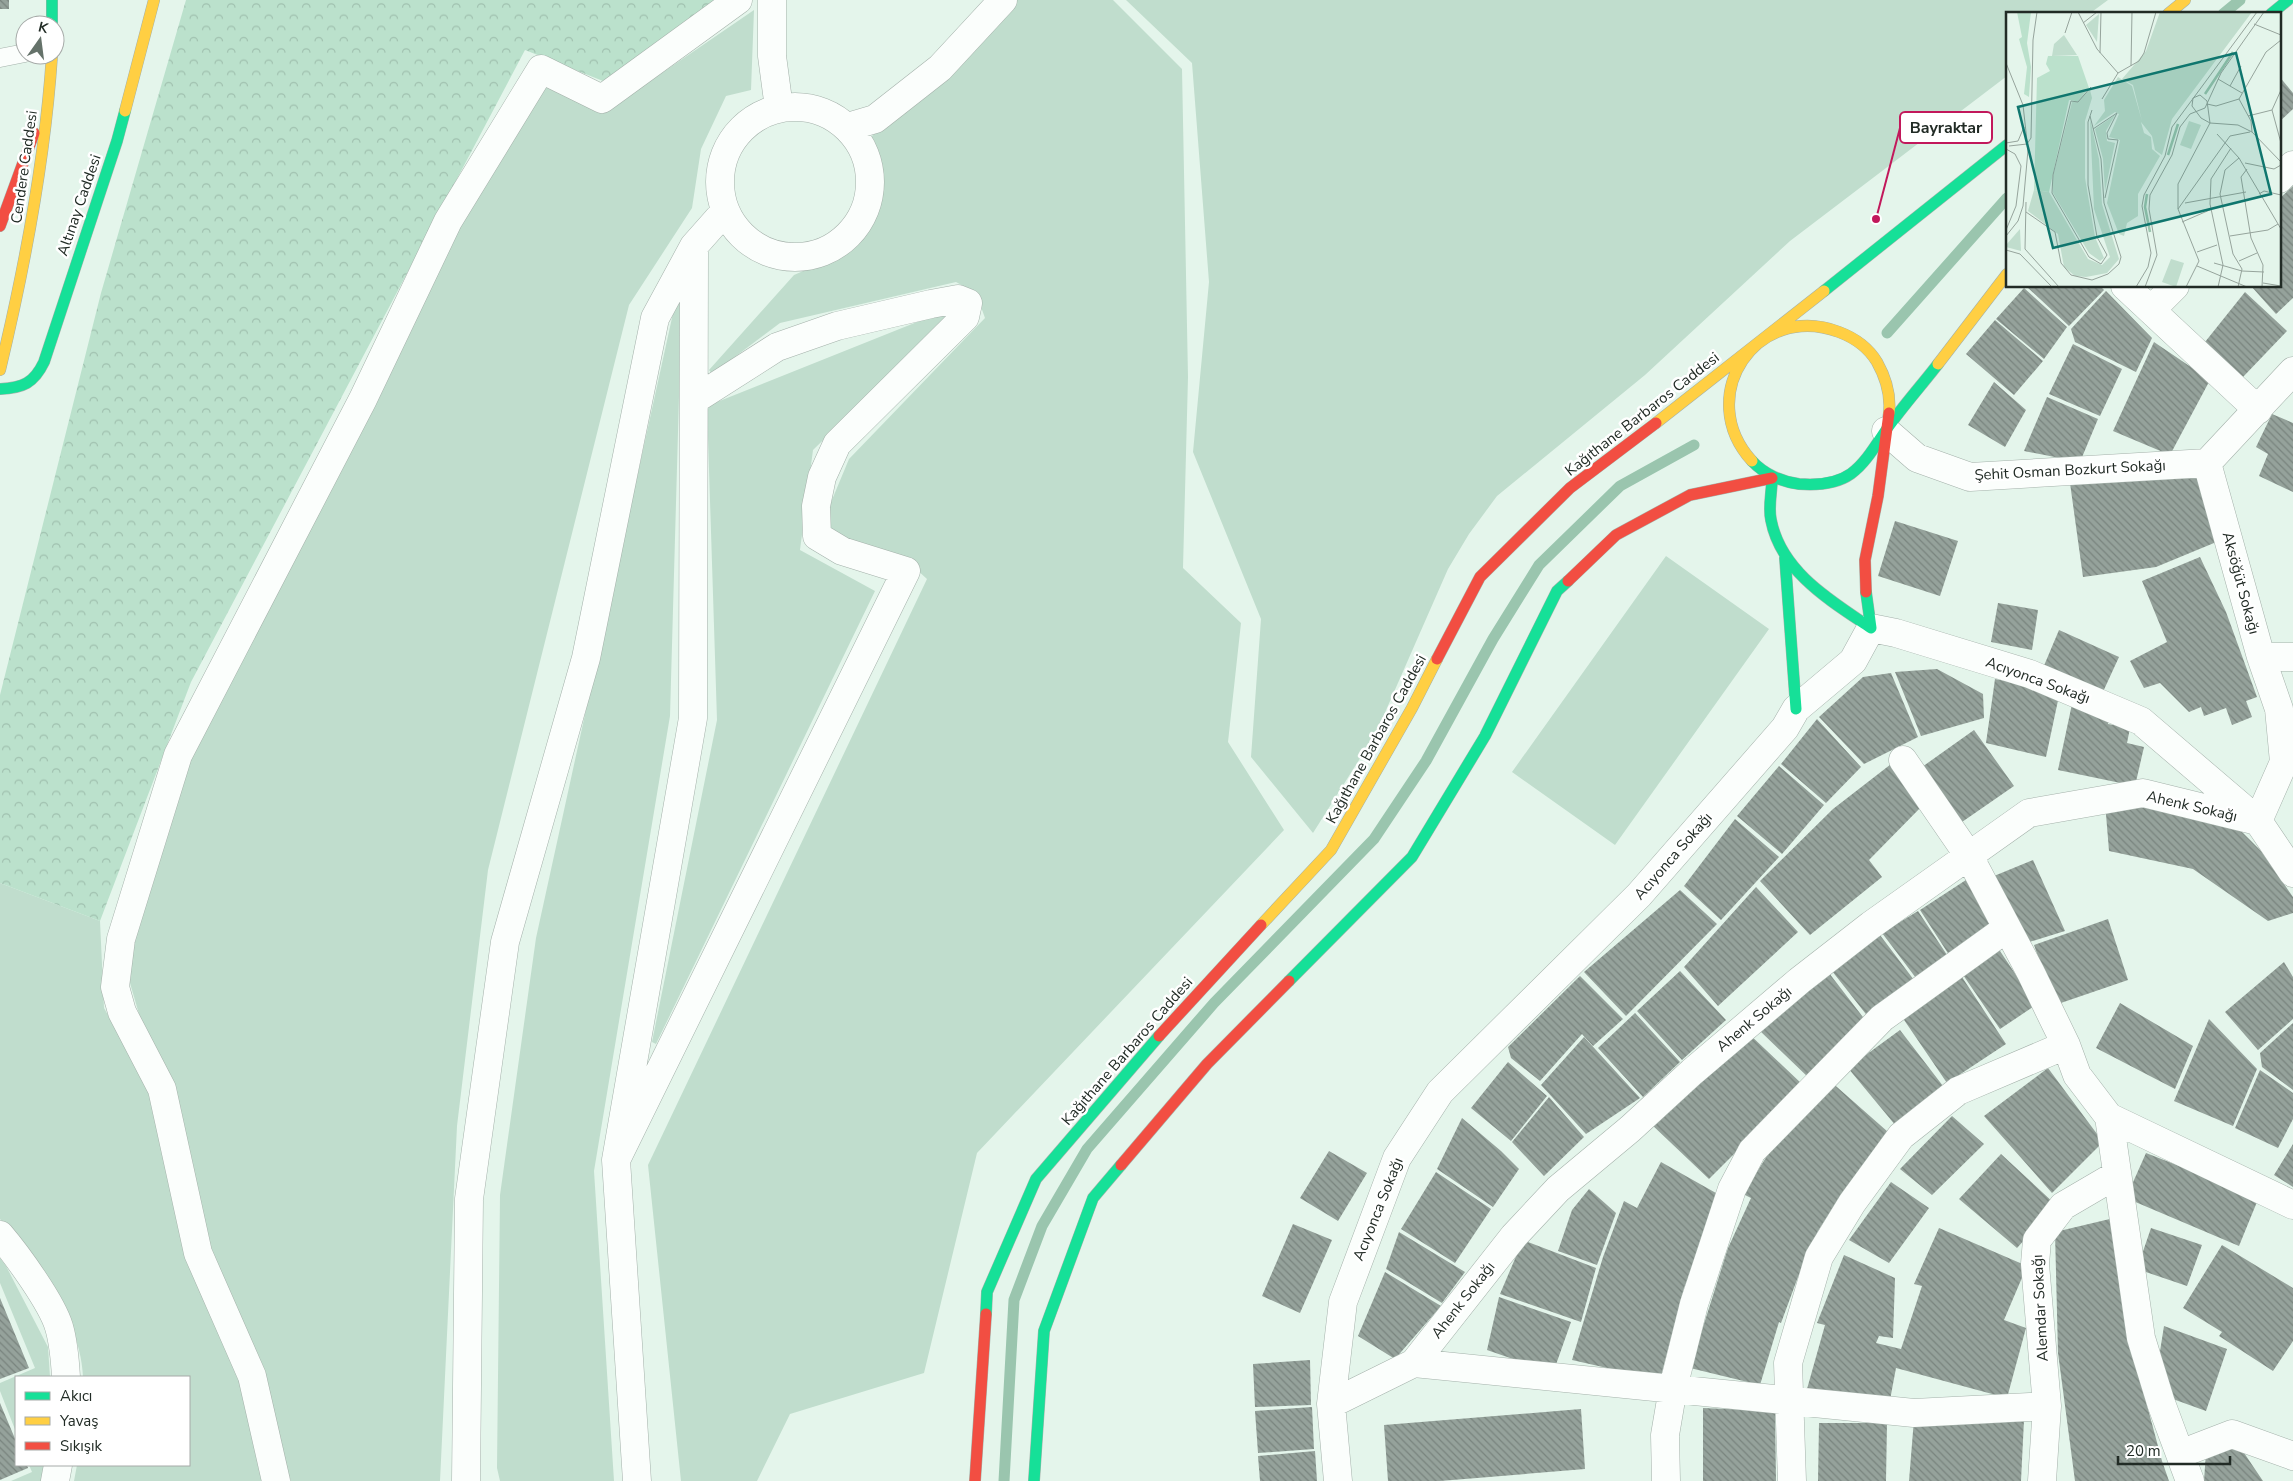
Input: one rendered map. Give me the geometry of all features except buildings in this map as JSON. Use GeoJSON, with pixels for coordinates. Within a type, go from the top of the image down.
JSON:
{"type":"FeatureCollection","features":[{"type":"Feature","properties":{"kind":"main road"},"geometry":{"type":"LineString","coordinates":[[52,0],[52,15]]}},
{"type":"Feature","properties":{"kind":"main road","name":"Altınay Caddesi"},"geometry":{"type":"LineString","coordinates":[[0,389],[20,388],[36,380],[44,362],[116,141],[154,0]]}},
{"type":"Feature","properties":{"kind":"main road"},"geometry":{"type":"LineString","coordinates":[[2170,12],[2185,0]]}},
{"type":"Feature","properties":{"kind":"main road"},"geometry":{"type":"LineString","coordinates":[[2274,12],[2288,0]]}},
{"type":"Feature","properties":{"kind":"main road","name":"Cendere Caddesi"},"geometry":{"type":"LineString","coordinates":[[0,370],[38,194],[51,65]]}},
{"type":"Feature","properties":{"kind":"main road"},"geometry":{"type":"LineString","coordinates":[[0,226],[50,88]]}},
{"type":"Feature","properties":{"kind":"main road","name":"Kağıthane Barbaros Caddesi"},"geometry":{"type":"LineString","coordinates":[[975,1481],[987,1292],[1036,1179],[1182,1009],[1331,850],[1412,708],[1480,577],[1570,488],[1762,340],[2006,145]]}},
{"type":"Feature","properties":{"kind":"main road"},"geometry":{"type":"LineString","coordinates":[[1871,628],[1865,560],[1878,503],[1886,431],[1890,406],[1886,381],[1875,359],[1857,340],[1834,329],[1810,324],[1784,328],[1762,340],[1742,359],[1730,384],[1728,412],[1735,438],[1750,461],[1772,478],[1799,486],[1827,484],[1852,474],[1872,455],[1886,431],[2006,275]]}},
{"type":"Feature","properties":{"kind":"main road"},"geometry":{"type":"LineString","coordinates":[[1772,478],[1771,520],[1785,558],[1796,709]]}},
{"type":"Feature","properties":{"kind":"main road"},"geometry":{"type":"LineString","coordinates":[[1034,1481],[1044,1331],[1093,1198],[1207,1064],[1412,857],[1485,736],[1557,591],[1616,535],[1690,495],[1772,478]]}},
{"type":"Feature","properties":{"kind":"main road"},"geometry":{"type":"LineString","coordinates":[[1785,558],[1818,591],[1871,628]]}},
{"type":"Feature","properties":{"kind":"street"},"geometry":{"type":"LineString","coordinates":[[276,1481],[252,1376],[198,1254],[162,1088],[122,1012],[115,987],[121,938],[149,846],[178,755],[363,399],[448,221],[541,69],[602,99],[738,0]]}},
{"type":"Feature","properties":{"kind":"street"},"geometry":{"type":"LineString","coordinates":[[772,0],[772,56],[779,108]]}},
{"type":"Feature","properties":{"kind":"street"},"geometry":{"type":"LineString","coordinates":[[848,127],[875,119],[940,68],[1003,0]]}},
{"type":"Feature","properties":{"kind":"street"},"geometry":{"type":"LineString","coordinates":[[804,106],[828,113],[848,127],[863,147],[870,170],[870,194],[862,217],[848,237],[828,250],[804,257],[780,256],[757,247],[738,232],[725,211],[719,190],[720,168],[728,147],[740,129],[758,115],[779,108],[804,106]]}},
{"type":"Feature","properties":{"kind":"street"},"geometry":{"type":"LineString","coordinates":[[2280,178],[2293,165]]}},
{"type":"Feature","properties":{"kind":"street"},"geometry":{"type":"LineString","coordinates":[[466,1481],[469,1198],[506,942],[586,658],[655,318],[694,246],[725,211]]}},
{"type":"Feature","properties":{"kind":"street"},"geometry":{"type":"LineString","coordinates":[[636,1481],[616,1160],[694,718],[694,246]]}},
{"type":"Feature","properties":{"kind":"street"},"geometry":{"type":"LineString","coordinates":[[2127,288],[2258,410]]}},
{"type":"Feature","properties":{"kind":"street"},"geometry":{"type":"LineString","coordinates":[[2151,310],[2173,288]]}},
{"type":"Feature","properties":{"kind":"street"},"geometry":{"type":"LineString","coordinates":[[616,1160],[906,571],[842,551],[817,536],[816,506],[822,478],[837,444],[966,317],[968,303],[958,299],[836,326],[777,347],[694,400]]}},
{"type":"Feature","properties":{"kind":"street"},"geometry":{"type":"LineString","coordinates":[[2207,463],[2293,371]]}},
{"type":"Feature","properties":{"kind":"street","name":"Şehit Osman Bozkurt Sokağı"},"geometry":{"type":"LineString","coordinates":[[1886,431],[1917,458],[1970,477],[2207,463]]}},
{"type":"Feature","properties":{"kind":"street","name":"Aksöğüt Sokağı"},"geometry":{"type":"LineString","coordinates":[[2207,463],[2261,657],[2279,709],[2284,762],[2258,821]]}},
{"type":"Feature","properties":{"kind":"street","name":"Acıyonca Sokağı"},"geometry":{"type":"LineString","coordinates":[[1338,1481],[1331,1404],[1342,1302],[1397,1158],[1440,1092],[1639,895],[1785,728],[1796,709],[1853,661],[1871,628],[1896,633],[2030,674],[2142,721],[2258,821],[2293,873]]}},
{"type":"Feature","properties":{"kind":"street"},"geometry":{"type":"LineString","coordinates":[[2261,657],[2293,657]]}},
{"type":"Feature","properties":{"kind":"street"},"geometry":{"type":"LineString","coordinates":[[1903,760],[1968,856],[2066,1045],[2077,1075],[2109,1117],[2293,1205]]}},
{"type":"Feature","properties":{"kind":"street","name":"Ahenk Sokağı"},"geometry":{"type":"LineString","coordinates":[[1331,1404],[1414,1363],[1514,1236],[1558,1189],[1630,1129],[1692,1072],[1799,981],[1871,925],[2029,813],[2144,793],[2258,821]]}},
{"type":"Feature","properties":{"kind":"street"},"geometry":{"type":"LineString","coordinates":[[1666,1481],[1665,1436],[1673,1388],[1697,1296],[1732,1189],[1752,1151],[1882,1018],[2007,928]]}},
{"type":"Feature","properties":{"kind":"street"},"geometry":{"type":"LineString","coordinates":[[1792,1481],[1788,1362],[1819,1258],[1852,1203],[1901,1136],[1958,1091],[2066,1045]]}},
{"type":"Feature","properties":{"kind":"street"},"geometry":{"type":"LineString","coordinates":[[2109,1117],[2141,1338],[2161,1403],[2190,1481]]}},
{"type":"Feature","properties":{"kind":"street","name":"Alemdar Sokağı"},"geometry":{"type":"LineString","coordinates":[[2042,1481],[2046,1406],[2035,1264],[2037,1240],[2063,1206],[2116,1175]]}},
{"type":"Feature","properties":{"kind":"street"},"geometry":{"type":"LineString","coordinates":[[0,1235],[12,1249],[40,1292],[58,1325],[65,1352],[66,1376]]}},
{"type":"Feature","properties":{"kind":"street"},"geometry":{"type":"LineString","coordinates":[[1414,1363],[1914,1413],[2046,1406]]}},
{"type":"Feature","properties":{"kind":"street"},"geometry":{"type":"LineString","coordinates":[[2180,1454],[2232,1434],[2293,1456]]}},
{"type":"Feature","properties":{"kind":"street"},"geometry":{"type":"LineString","coordinates":[[55,1481],[58,1466]]}},
{"type":"Feature","properties":{"kind":"lane"},"geometry":{"type":"LineString","coordinates":[[0,58],[15,55]]}},
{"type":"Feature","properties":{"kind":"green space"},"geometry":{"type":"Polygon","coordinates":[[[186,0],[721,0],[603,81],[525,50],[191,682],[100,921],[0,883],[0,695],[101,293],[186,0]]]}},
{"type":"Feature","properties":{"kind":"green space"},"geometry":{"type":"Polygon","coordinates":[[[1010,0],[1113,0],[1182,69],[1188,377],[1183,568],[1241,623],[1228,742],[1284,830],[977,1153],[924,1373],[790,1414],[757,1481],[681,1481],[648,1165],[927,579],[904,558],[839,538],[824,519],[849,459],[985,318],[976,293],[956,282],[780,323],[712,374],[709,370],[794,275],[854,249],[878,212],[883,176],[871,137],[1010,0]]]}},
{"type":"Feature","properties":{"kind":"green space"},"geometry":{"type":"Polygon","coordinates":[[[1126,0],[2108,0],[2092,12],[2006,12],[2006,77],[1790,241],[1645,375],[1497,496],[1469,534],[1448,569],[1376,733],[1313,833],[1251,757],[1261,619],[1193,452],[1209,282],[1192,63],[1126,0]]]}},
{"type":"Feature","properties":{"kind":"green space"},"geometry":{"type":"Polygon","coordinates":[[[754,10],[751,90],[726,96],[701,149],[692,208],[629,305],[488,870],[457,1126],[440,1481],[291,1481],[209,1255],[130,983],[132,933],[180,768],[455,229],[548,82],[605,112],[754,10]]]}},
{"type":"Feature","properties":{"kind":"green space"},"geometry":{"type":"Polygon","coordinates":[[[682,290],[670,716],[594,1171],[614,1481],[500,1481],[497,1468],[500,1195],[536,938],[677,295],[682,290]]]}},
{"type":"Feature","properties":{"kind":"green space"},"geometry":{"type":"Polygon","coordinates":[[[942,312],[946,320],[813,450],[800,550],[875,591],[656,1044],[652,1042],[717,720],[707,406],[942,312]]]}},
{"type":"Feature","properties":{"kind":"green space"},"geometry":{"type":"Polygon","coordinates":[[[1666,556],[1769,629],[1615,845],[1512,772],[1666,556]]]}},
{"type":"Feature","properties":{"kind":"green space"},"geometry":{"type":"Polygon","coordinates":[[[0,883],[100,921],[104,1008],[151,1091],[240,1379],[265,1481],[74,1481],[77,1466],[190,1466],[190,1376],[83,1376],[74,1334],[55,1292],[28,1253],[0,1219],[0,883]]]}},
{"type":"Feature","properties":{"kind":"green space"},"geometry":{"type":"Polygon","coordinates":[[[0,1258],[48,1347],[50,1376],[16,1376],[35,1368],[0,1283],[0,1258]]]}},
{"type":"Feature","properties":{"kind":"green space"},"geometry":{"type":"Polygon","coordinates":[[[15,1377],[15,1429],[0,1391],[0,1383],[15,1377]]]}},
{"type":"Feature","properties":{"kind":"green space"},"geometry":{"type":"Polygon","coordinates":[[[29,1466],[44,1466],[41,1481],[11,1481],[32,1472],[29,1466]]]}},
{"type":"Feature","properties":{"kind":"waterway"},"geometry":{"type":"LineString","coordinates":[[2225,12],[2240,0]]}},
{"type":"Feature","properties":{"kind":"waterway"},"geometry":{"type":"LineString","coordinates":[[1887,333],[2006,199]]}},
{"type":"Feature","properties":{"kind":"waterway"},"geometry":{"type":"LineString","coordinates":[[1004,1481],[1014,1300],[1042,1226],[1087,1149],[1214,1003],[1374,839],[1426,761],[1493,639],[1539,565],[1620,486],[1694,445]]}},
{"type":"Feature","properties":{"kind":"traffic: fast"},"geometry":{"type":"LineString","coordinates":[[52,0],[52,15]]}},
{"type":"Feature","properties":{"kind":"traffic: fast"},"geometry":{"type":"LineString","coordinates":[[2273,12],[2288,0]]}},
{"type":"Feature","properties":{"kind":"traffic: fast"},"geometry":{"type":"LineString","coordinates":[[0,389],[21,386],[32,380],[44,362],[117,141],[125,111]]}},
{"type":"Feature","properties":{"kind":"traffic: fast"},"geometry":{"type":"LineString","coordinates":[[1824,291],[2006,146]]}},
{"type":"Feature","properties":{"kind":"traffic: fast"},"geometry":{"type":"LineString","coordinates":[[1752,461],[1768,473],[1793,483],[1831,483],[1842,479],[1861,465],[1898,413],[1938,364]]}},
{"type":"Feature","properties":{"kind":"traffic: fast"},"geometry":{"type":"LineString","coordinates":[[1772,478],[1771,520],[1785,555],[1796,570],[1824,596],[1871,628],[1866,592]]}},
{"type":"Feature","properties":{"kind":"traffic: fast"},"geometry":{"type":"LineString","coordinates":[[1785,558],[1796,709]]}},
{"type":"Feature","properties":{"kind":"traffic: fast"},"geometry":{"type":"LineString","coordinates":[[1289,981],[1412,857],[1485,736],[1557,591],[1568,581]]}},
{"type":"Feature","properties":{"kind":"traffic: fast"},"geometry":{"type":"LineString","coordinates":[[986,1314],[987,1292],[1036,1179],[1159,1036]]}},
{"type":"Feature","properties":{"kind":"traffic: fast"},"geometry":{"type":"LineString","coordinates":[[1034,1481],[1044,1331],[1093,1198],[1121,1165]]}},
{"type":"Feature","properties":{"kind":"traffic: slow"},"geometry":{"type":"LineString","coordinates":[[125,111],[154,0]]}},
{"type":"Feature","properties":{"kind":"traffic: slow"},"geometry":{"type":"LineString","coordinates":[[2170,12],[2185,0]]}},
{"type":"Feature","properties":{"kind":"traffic: slow"},"geometry":{"type":"LineString","coordinates":[[0,370],[33,214],[51,65]]}},
{"type":"Feature","properties":{"kind":"traffic: slow"},"geometry":{"type":"LineString","coordinates":[[1938,364],[2006,275]]}},
{"type":"Feature","properties":{"kind":"traffic: slow"},"geometry":{"type":"LineString","coordinates":[[1656,423],[1824,291]]}},
{"type":"Feature","properties":{"kind":"traffic: slow"},"geometry":{"type":"LineString","coordinates":[[1752,461],[1735,436],[1729,409],[1732,383],[1743,361],[1760,342],[1783,330],[1809,326],[1839,332],[1861,344],[1870,352],[1883,374],[1888,393],[1889,413]]}},
{"type":"Feature","properties":{"kind":"traffic: slow"},"geometry":{"type":"LineString","coordinates":[[1261,925],[1331,850],[1412,708],[1437,659]]}},
{"type":"Feature","properties":{"kind":"traffic: jam"},"geometry":{"type":"LineString","coordinates":[[0,226],[34,133]]}},
{"type":"Feature","properties":{"kind":"traffic: jam"},"geometry":{"type":"LineString","coordinates":[[1866,592],[1865,560],[1878,496],[1889,413]]}},
{"type":"Feature","properties":{"kind":"traffic: jam"},"geometry":{"type":"LineString","coordinates":[[1437,659],[1480,577],[1570,488],[1656,423]]}},
{"type":"Feature","properties":{"kind":"traffic: jam"},"geometry":{"type":"LineString","coordinates":[[1568,581],[1616,535],[1690,495],[1772,478]]}},
{"type":"Feature","properties":{"kind":"traffic: jam"},"geometry":{"type":"LineString","coordinates":[[1159,1036],[1261,925]]}},
{"type":"Feature","properties":{"kind":"traffic: jam"},"geometry":{"type":"LineString","coordinates":[[1121,1165],[1207,1064],[1289,981]]}},
{"type":"Feature","properties":{"kind":"traffic: jam"},"geometry":{"type":"LineString","coordinates":[[975,1481],[986,1314]]}},
{"type":"Feature","properties":{"kind":"place","name":"Bayraktar"},"geometry":{"type":"Point","coordinates":[1876,219]}}]}
